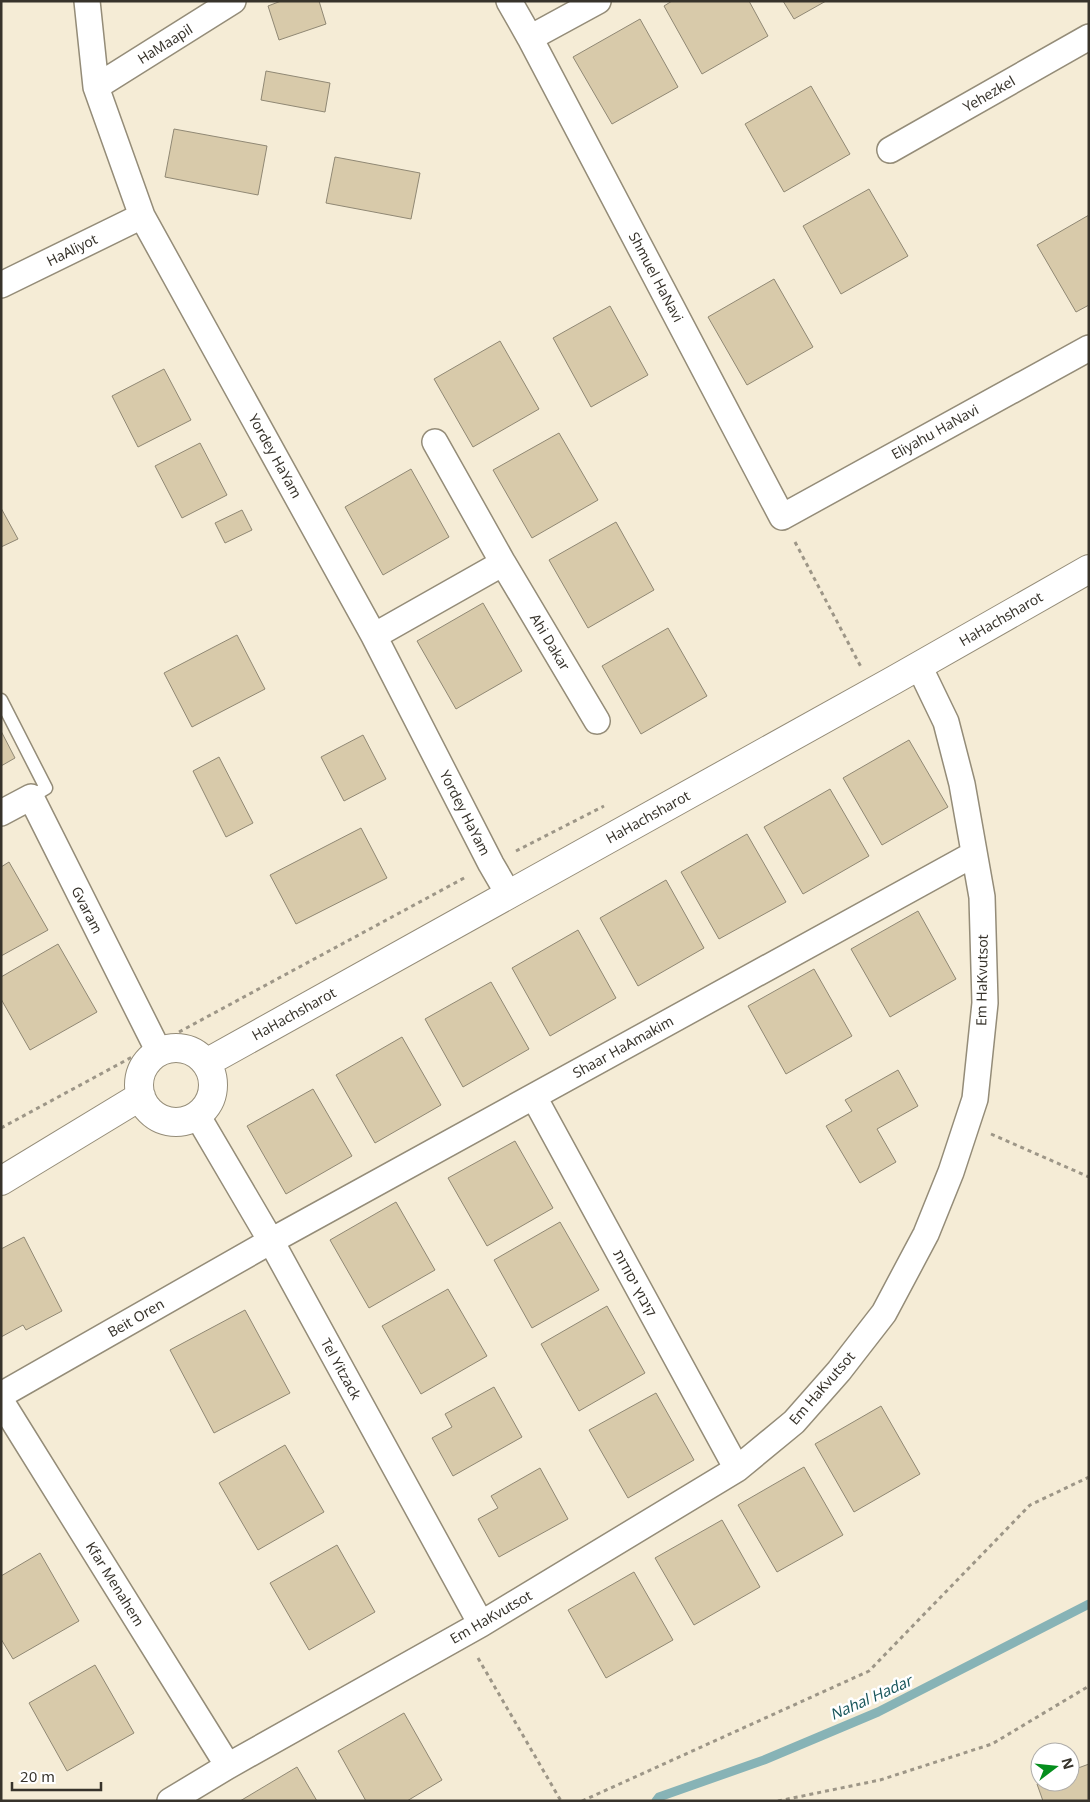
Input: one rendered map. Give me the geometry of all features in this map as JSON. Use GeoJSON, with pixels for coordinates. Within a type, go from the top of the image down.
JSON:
{"type":"FeatureCollection","features":[{"type":"Feature","properties":{"kind":"street","name":"Yordey HaYam"},"geometry":{"type":"LineString","coordinates":[[87,1],[96,87],[142,216],[374,636],[491,864],[509,895]]}},
{"type":"Feature","properties":{"kind":"street","name":"HaMaapil"},"geometry":{"type":"LineString","coordinates":[[96,87],[233,1]]}},
{"type":"Feature","properties":{"kind":"street","name":"Shmuel HaNavi"},"geometry":{"type":"LineString","coordinates":[[509,1],[782,516]]}},
{"type":"Feature","properties":{"kind":"street"},"geometry":{"type":"LineString","coordinates":[[530,38],[598,1]]}},
{"type":"Feature","properties":{"kind":"street","name":"Yehezkel"},"geometry":{"type":"LineString","coordinates":[[890,150],[1089,37]]}},
{"type":"Feature","properties":{"kind":"street","name":"HaAliyot"},"geometry":{"type":"LineString","coordinates":[[1,285],[142,216]]}},
{"type":"Feature","properties":{"kind":"street","name":"Eliyahu HaNavi"},"geometry":{"type":"LineString","coordinates":[[782,516],[1089,348]]}},
{"type":"Feature","properties":{"kind":"street","name":"Ahi Dakar"},"geometry":{"type":"LineString","coordinates":[[435,442],[503,563],[597,721]]}},
{"type":"Feature","properties":{"kind":"street"},"geometry":{"type":"LineString","coordinates":[[374,636],[503,563]]}},
{"type":"Feature","properties":{"kind":"street","name":"HaHachsharot"},"geometry":{"type":"LineString","coordinates":[[206,1063],[920,666],[1089,569]]}},
{"type":"Feature","properties":{"kind":"street","name":"Em HaKvutsot"},"geometry":{"type":"LineString","coordinates":[[170,1801],[228,1766],[472,1629],[737,1469],[794,1422],[839,1370],[884,1313],[926,1234],[951,1172],[967,1124],[975,1099],[985,1003],[982,897],[962,784],[946,722],[920,666]]}},
{"type":"Feature","properties":{"kind":"street"},"geometry":{"type":"LineString","coordinates":[[1,813],[31,797]]}},
{"type":"Feature","properties":{"kind":"street","name":"Gvaram"},"geometry":{"type":"LineString","coordinates":[[31,797],[159,1052]]}},
{"type":"Feature","properties":{"kind":"street","name":"Shaar HaAmakim"},"geometry":{"type":"LineString","coordinates":[[271,1241],[974,854]]}},
{"type":"Feature","properties":{"kind":"street"},"geometry":{"type":"LineString","coordinates":[[167,1048],[186,1049],[194,1052],[206,1063],[213,1079],[212,1095],[204,1110],[197,1116],[183,1122],[168,1121],[148,1109],[140,1096],[139,1087],[143,1067],[150,1058],[167,1048]]}},
{"type":"Feature","properties":{"kind":"street"},"geometry":{"type":"LineString","coordinates":[[1,1181],[140,1096]]}},
{"type":"Feature","properties":{"kind":"street","name":"קיבוץ יסודות"},"geometry":{"type":"LineString","coordinates":[[534,1097],[737,1469]]}},
{"type":"Feature","properties":{"kind":"street","name":"Tel Yitzack"},"geometry":{"type":"LineString","coordinates":[[197,1116],[271,1241],[472,1629]]}},
{"type":"Feature","properties":{"kind":"street","name":"Beit Oren"},"geometry":{"type":"LineString","coordinates":[[1,1395],[271,1241]]}},
{"type":"Feature","properties":{"kind":"street","name":"Kfar Menahem"},"geometry":{"type":"LineString","coordinates":[[1,1401],[228,1766]]}},
{"type":"Feature","properties":{"kind":"lane"},"geometry":{"type":"LineString","coordinates":[[1,700],[46,788],[31,797]]}},
{"type":"Feature","properties":{"kind":"path"},"geometry":{"type":"LineString","coordinates":[[782,516],[864,672]]}},
{"type":"Feature","properties":{"kind":"path"},"geometry":{"type":"LineString","coordinates":[[1,1128],[108,1069]]}},
{"type":"Feature","properties":{"kind":"path"},"geometry":{"type":"LineString","coordinates":[[967,1124],[1089,1177]]}},
{"type":"Feature","properties":{"kind":"path"},"geometry":{"type":"LineString","coordinates":[[582,1801],[869,1671],[1030,1505],[1089,1477]]}},
{"type":"Feature","properties":{"kind":"path"},"geometry":{"type":"LineString","coordinates":[[472,1629],[561,1801]]}},
{"type":"Feature","properties":{"kind":"path"},"geometry":{"type":"LineString","coordinates":[[778,1801],[880,1780],[992,1744],[1089,1686]]}},
{"type":"Feature","properties":{"kind":"building"},"geometry":{"type":"Polygon","coordinates":[[[281,1],[319,1],[326,24],[279,40],[268,6],[281,1]]]}},
{"type":"Feature","properties":{"kind":"building"},"geometry":{"type":"Polygon","coordinates":[[[672,1],[749,1],[768,36],[702,74],[664,6],[672,1]]]}},
{"type":"Feature","properties":{"kind":"building"},"geometry":{"type":"Polygon","coordinates":[[[783,1],[826,1],[794,19],[783,1]]]}},
{"type":"Feature","properties":{"kind":"building"},"geometry":{"type":"Polygon","coordinates":[[[640,19],[678,87],[612,124],[573,57],[640,19]]]}},
{"type":"Feature","properties":{"kind":"building"},"geometry":{"type":"Polygon","coordinates":[[[266,71],[330,83],[325,112],[261,100],[266,71]]]}},
{"type":"Feature","properties":{"kind":"building"},"geometry":{"type":"Polygon","coordinates":[[[811,86],[850,154],[784,192],[745,124],[811,86]]]}},
{"type":"Feature","properties":{"kind":"building"},"geometry":{"type":"Polygon","coordinates":[[[174,129],[267,146],[258,195],[165,177],[174,129]]]}},
{"type":"Feature","properties":{"kind":"building"},"geometry":{"type":"Polygon","coordinates":[[[335,157],[420,173],[411,219],[326,203],[335,157]]]}},
{"type":"Feature","properties":{"kind":"building"},"geometry":{"type":"Polygon","coordinates":[[[869,189],[908,256],[841,294],[803,226],[869,189]]]}},
{"type":"Feature","properties":{"kind":"building"},"geometry":{"type":"Polygon","coordinates":[[[1089,215],[1089,305],[1076,312],[1037,245],[1089,215]]]}},
{"type":"Feature","properties":{"kind":"building"},"geometry":{"type":"Polygon","coordinates":[[[774,279],[813,347],[747,385],[708,317],[774,279]]]}},
{"type":"Feature","properties":{"kind":"building"},"geometry":{"type":"Polygon","coordinates":[[[610,306],[648,375],[591,407],[553,338],[610,306]]]}},
{"type":"Feature","properties":{"kind":"building"},"geometry":{"type":"Polygon","coordinates":[[[500,341],[539,409],[473,447],[434,379],[500,341]]]}},
{"type":"Feature","properties":{"kind":"building"},"geometry":{"type":"Polygon","coordinates":[[[164,369],[191,420],[138,447],[112,396],[164,369]]]}},
{"type":"Feature","properties":{"kind":"building"},"geometry":{"type":"Polygon","coordinates":[[[559,433],[598,500],[532,538],[493,470],[559,433]]]}},
{"type":"Feature","properties":{"kind":"building"},"geometry":{"type":"Polygon","coordinates":[[[200,443],[227,495],[182,518],[155,466],[200,443]]]}},
{"type":"Feature","properties":{"kind":"building"},"geometry":{"type":"Polygon","coordinates":[[[411,469],[449,537],[383,575],[345,507],[411,469]]]}},
{"type":"Feature","properties":{"kind":"building"},"geometry":{"type":"Polygon","coordinates":[[[1,508],[18,539],[1,547],[1,508]]]}},
{"type":"Feature","properties":{"kind":"building"},"geometry":{"type":"Polygon","coordinates":[[[242,510],[252,530],[225,543],[215,523],[242,510]]]}},
{"type":"Feature","properties":{"kind":"building"},"geometry":{"type":"Polygon","coordinates":[[[616,522],[654,590],[588,628],[549,560],[616,522]]]}},
{"type":"Feature","properties":{"kind":"building"},"geometry":{"type":"Polygon","coordinates":[[[483,603],[522,671],[456,709],[417,641],[483,603]]]}},
{"type":"Feature","properties":{"kind":"building"},"geometry":{"type":"Polygon","coordinates":[[[668,628],[707,696],[641,734],[602,666],[668,628]]]}},
{"type":"Feature","properties":{"kind":"building"},"geometry":{"type":"Polygon","coordinates":[[[237,635],[265,689],[192,727],[164,673],[237,635]]]}},
{"type":"Feature","properties":{"kind":"building"},"geometry":{"type":"Polygon","coordinates":[[[1,731],[15,758],[1,766],[1,731]]]}},
{"type":"Feature","properties":{"kind":"building"},"geometry":{"type":"Polygon","coordinates":[[[363,735],[386,779],[344,801],[321,757],[363,735]]]}},
{"type":"Feature","properties":{"kind":"building"},"geometry":{"type":"Polygon","coordinates":[[[909,740],[948,807],[882,845],[843,778],[909,740]]]}},
{"type":"Feature","properties":{"kind":"building"},"geometry":{"type":"Polygon","coordinates":[[[219,757],[253,823],[226,837],[193,771],[219,757]]]}},
{"type":"Feature","properties":{"kind":"building"},"geometry":{"type":"Polygon","coordinates":[[[830,789],[869,856],[803,894],[764,827],[830,789]]]}},
{"type":"Feature","properties":{"kind":"building"},"geometry":{"type":"Polygon","coordinates":[[[361,828],[387,878],[296,924],[270,875],[361,828]]]}},
{"type":"Feature","properties":{"kind":"building"},"geometry":{"type":"Polygon","coordinates":[[[747,834],[786,902],[719,939],[681,872],[747,834]]]}},
{"type":"Feature","properties":{"kind":"building"},"geometry":{"type":"Polygon","coordinates":[[[9,862],[48,930],[1,956],[1,867],[9,862]]]}},
{"type":"Feature","properties":{"kind":"building"},"geometry":{"type":"Polygon","coordinates":[[[666,880],[704,948],[638,986],[600,918],[666,880]]]}},
{"type":"Feature","properties":{"kind":"building"},"geometry":{"type":"Polygon","coordinates":[[[918,911],[956,979],[890,1017],[851,949],[918,911]]]}},
{"type":"Feature","properties":{"kind":"building"},"geometry":{"type":"Polygon","coordinates":[[[578,930],[616,998],[550,1036],[512,968],[578,930]]]}},
{"type":"Feature","properties":{"kind":"building"},"geometry":{"type":"Polygon","coordinates":[[[58,944],[97,1012],[30,1050],[1,999],[1,977],[58,944]]]}},
{"type":"Feature","properties":{"kind":"building"},"geometry":{"type":"Polygon","coordinates":[[[814,969],[852,1036],[786,1074],[748,1006],[814,969]]]}},
{"type":"Feature","properties":{"kind":"building"},"geometry":{"type":"Polygon","coordinates":[[[491,982],[529,1049],[463,1087],[425,1019],[491,982]]]}},
{"type":"Feature","properties":{"kind":"building"},"geometry":{"type":"Polygon","coordinates":[[[402,1037],[441,1105],[375,1143],[336,1075],[402,1037]]]}},
{"type":"Feature","properties":{"kind":"building"},"geometry":{"type":"Polygon","coordinates":[[[898,1070],[918,1106],[877,1129],[896,1162],[860,1183],[826,1126],[852,1111],[845,1100],[898,1070]]]}},
{"type":"Feature","properties":{"kind":"building"},"geometry":{"type":"Polygon","coordinates":[[[313,1089],[352,1156],[286,1194],[247,1126],[313,1089]]]}},
{"type":"Feature","properties":{"kind":"building"},"geometry":{"type":"Polygon","coordinates":[[[515,1141],[553,1208],[487,1246],[448,1178],[515,1141]]]}},
{"type":"Feature","properties":{"kind":"building"},"geometry":{"type":"Polygon","coordinates":[[[396,1202],[435,1270],[369,1308],[330,1240],[396,1202]]]}},
{"type":"Feature","properties":{"kind":"building"},"geometry":{"type":"Polygon","coordinates":[[[560,1222],[599,1290],[532,1328],[494,1260],[560,1222]]]}},
{"type":"Feature","properties":{"kind":"building"},"geometry":{"type":"Polygon","coordinates":[[[24,1237],[62,1311],[26,1330],[23,1325],[1,1337],[1,1249],[24,1237]]]}},
{"type":"Feature","properties":{"kind":"building"},"geometry":{"type":"Polygon","coordinates":[[[448,1289],[487,1356],[421,1394],[382,1326],[448,1289]]]}},
{"type":"Feature","properties":{"kind":"building"},"geometry":{"type":"Polygon","coordinates":[[[607,1306],[645,1373],[579,1411],[541,1344],[607,1306]]]}},
{"type":"Feature","properties":{"kind":"building"},"geometry":{"type":"Polygon","coordinates":[[[245,1310],[290,1393],[214,1433],[170,1350],[245,1310]]]}},
{"type":"Feature","properties":{"kind":"building"},"geometry":{"type":"Polygon","coordinates":[[[494,1387],[522,1437],[453,1476],[432,1438],[452,1427],[445,1414],[494,1387]]]}},
{"type":"Feature","properties":{"kind":"building"},"geometry":{"type":"Polygon","coordinates":[[[656,1393],[694,1460],[628,1498],[589,1430],[656,1393]]]}},
{"type":"Feature","properties":{"kind":"building"},"geometry":{"type":"Polygon","coordinates":[[[881,1406],[920,1474],[854,1512],[815,1444],[881,1406]]]}},
{"type":"Feature","properties":{"kind":"building"},"geometry":{"type":"Polygon","coordinates":[[[285,1445],[324,1512],[258,1550],[219,1483],[285,1445]]]}},
{"type":"Feature","properties":{"kind":"building"},"geometry":{"type":"Polygon","coordinates":[[[804,1467],[843,1535],[777,1572],[738,1505],[804,1467]]]}},
{"type":"Feature","properties":{"kind":"building"},"geometry":{"type":"Polygon","coordinates":[[[540,1468],[568,1519],[499,1557],[478,1519],[498,1508],[491,1496],[540,1468]]]}},
{"type":"Feature","properties":{"kind":"building"},"geometry":{"type":"Polygon","coordinates":[[[722,1520],[760,1587],[694,1625],[655,1558],[722,1520]]]}},
{"type":"Feature","properties":{"kind":"building"},"geometry":{"type":"Polygon","coordinates":[[[337,1545],[375,1612],[309,1650],[270,1583],[337,1545]]]}},
{"type":"Feature","properties":{"kind":"building"},"geometry":{"type":"Polygon","coordinates":[[[40,1553],[79,1621],[13,1659],[1,1639],[1,1576],[40,1553]]]}},
{"type":"Feature","properties":{"kind":"building"},"geometry":{"type":"Polygon","coordinates":[[[634,1572],[673,1640],[606,1678],[568,1610],[634,1572]]]}},
{"type":"Feature","properties":{"kind":"building"},"geometry":{"type":"Polygon","coordinates":[[[95,1665],[134,1733],[67,1771],[29,1703],[95,1665]]]}},
{"type":"Feature","properties":{"kind":"building"},"geometry":{"type":"Polygon","coordinates":[[[404,1713],[442,1780],[407,1801],[366,1801],[338,1751],[404,1713]]]}},
{"type":"Feature","properties":{"kind":"building"},"geometry":{"type":"Polygon","coordinates":[[[1089,1764],[1089,1801],[1043,1801],[1040,1792],[1080,1792],[1080,1767],[1089,1764]]]}},
{"type":"Feature","properties":{"kind":"building"},"geometry":{"type":"Polygon","coordinates":[[[297,1767],[317,1801],[240,1801],[297,1767]]]}},
{"type":"Feature","properties":{"kind":"waterway","name":"Nahal Hadar"},"geometry":{"type":"LineString","coordinates":[[656,1801],[659,1797],[764,1760],[878,1712],[1089,1604]]}}]}
